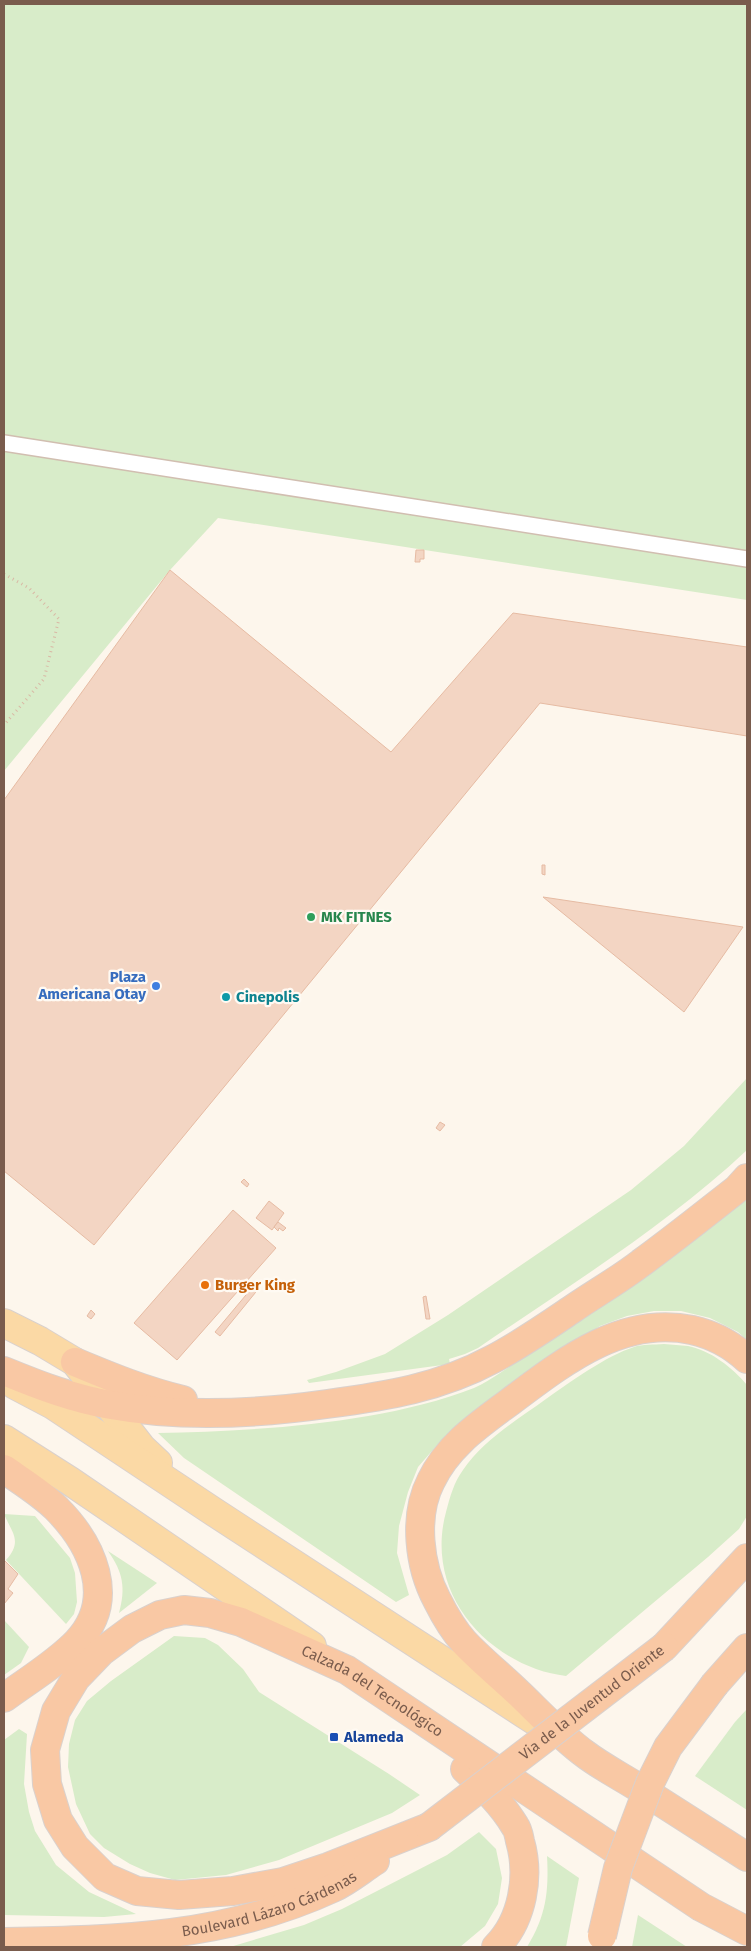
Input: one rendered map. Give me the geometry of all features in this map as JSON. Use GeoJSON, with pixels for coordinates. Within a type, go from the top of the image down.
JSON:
{"type":"FeatureCollection","features":[{"type":"Feature","properties":{"kind":"highway"},"geometry":{"type":"LineString","coordinates":[[4,1371],[75,1397],[110,1405],[216,1414],[296,1408],[386,1397],[443,1381],[492,1360],[527,1339],[640,1264],[736,1189],[747,1178]]}},
{"type":"Feature","properties":{"kind":"highway"},"geometry":{"type":"LineString","coordinates":[[747,1359],[724,1341],[708,1334],[687,1329],[667,1326],[646,1328],[609,1338],[565,1362],[474,1429],[448,1453],[430,1482],[424,1499],[421,1518],[422,1540],[429,1582],[437,1601],[463,1641],[585,1754],[747,1857]]}},
{"type":"Feature","properties":{"kind":"highway"},"geometry":{"type":"LineString","coordinates":[[75,1362],[114,1379],[152,1392],[199,1404],[296,1408]]}},
{"type":"Feature","properties":{"kind":"highway"},"geometry":{"type":"LineString","coordinates":[[4,1469],[55,1506],[71,1524],[94,1564],[98,1582],[98,1600],[94,1615],[88,1628],[77,1643],[4,1698]]}},
{"type":"Feature","properties":{"kind":"highway"},"geometry":{"type":"LineString","coordinates":[[664,1647],[747,1558]]}},
{"type":"Feature","properties":{"kind":"highway","name":"Via de la Juventud Oriente"},"geometry":{"type":"LineString","coordinates":[[429,1827],[664,1647],[747,1571]]}},
{"type":"Feature","properties":{"kind":"highway"},"geometry":{"type":"LineString","coordinates":[[347,1670],[241,1622],[210,1613],[184,1610],[168,1613],[132,1629],[100,1652],[76,1678],[56,1711],[45,1750],[47,1784],[58,1820],[75,1848],[104,1877],[137,1890],[179,1895],[233,1891],[283,1882],[328,1867],[429,1827]]}},
{"type":"Feature","properties":{"kind":"highway"},"geometry":{"type":"LineString","coordinates":[[602,1942],[618,1868],[650,1783],[668,1747],[715,1684],[747,1648]]}},
{"type":"Feature","properties":{"kind":"highway"},"geometry":{"type":"LineString","coordinates":[[715,1684],[747,1660]]}},
{"type":"Feature","properties":{"kind":"highway","name":"Calzada del Tecnológico"},"geometry":{"type":"LineString","coordinates":[[347,1670],[701,1907],[747,1931]]}},
{"type":"Feature","properties":{"kind":"highway"},"geometry":{"type":"LineString","coordinates":[[403,1708],[492,1795],[516,1828],[525,1857],[524,1889],[516,1914],[504,1939],[496,1947]]}},
{"type":"Feature","properties":{"kind":"highway"},"geometry":{"type":"LineString","coordinates":[[683,1816],[747,1849]]}},
{"type":"Feature","properties":{"kind":"highway","name":"Boulevard Lázaro Cárdenas"},"geometry":{"type":"LineString","coordinates":[[4,1942],[142,1937],[213,1927],[253,1918],[335,1887],[429,1827]]}},
{"type":"Feature","properties":{"kind":"highway"},"geometry":{"type":"LineString","coordinates":[[701,1907],[747,1940]]}},
{"type":"Feature","properties":{"kind":"main road"},"geometry":{"type":"LineString","coordinates":[[4,1323],[40,1341],[75,1362],[142,1448],[214,1512]]}},
{"type":"Feature","properties":{"kind":"main road"},"geometry":{"type":"LineString","coordinates":[[4,1379],[53,1405],[585,1754]]}},
{"type":"Feature","properties":{"kind":"main road","name":"Calzada del Tecnológico"},"geometry":{"type":"LineString","coordinates":[[4,1439],[70,1481],[347,1670]]}},
{"type":"Feature","properties":{"kind":"lane"},"geometry":{"type":"LineString","coordinates":[[4,443],[747,559]]}},
{"type":"Feature","properties":{"kind":"path"},"geometry":{"type":"LineString","coordinates":[[4,574],[29,588],[59,619],[44,679],[4,724]]}},
{"type":"Feature","properties":{"kind":"green space"},"geometry":{"type":"Polygon","coordinates":[[[4,4],[747,4],[747,600],[218,518],[170,570],[4,771],[4,4]]]}},
{"type":"Feature","properties":{"kind":"green space"},"geometry":{"type":"Polygon","coordinates":[[[747,1078],[747,1150],[684,1204],[617,1254],[478,1348],[449,1359],[450,1364],[309,1383],[307,1380],[336,1372],[385,1354],[448,1315],[631,1190],[684,1146],[747,1078]]]}},
{"type":"Feature","properties":{"kind":"green space"},"geometry":{"type":"Polygon","coordinates":[[[747,1198],[747,1340],[738,1332],[710,1318],[681,1311],[654,1311],[627,1316],[600,1326],[463,1420],[418,1467],[408,1492],[399,1526],[397,1553],[409,1595],[396,1602],[184,1458],[158,1433],[277,1427],[359,1418],[438,1400],[474,1388],[500,1373],[664,1263],[747,1198]]]}},
{"type":"Feature","properties":{"kind":"green space"},"geometry":{"type":"Polygon","coordinates":[[[641,1345],[688,1346],[705,1351],[728,1366],[747,1385],[747,1516],[739,1529],[708,1557],[566,1676],[536,1669],[513,1658],[492,1644],[474,1627],[460,1608],[449,1586],[443,1563],[442,1538],[446,1512],[453,1490],[463,1470],[480,1449],[501,1431],[566,1385],[623,1351],[641,1345]]]}},
{"type":"Feature","properties":{"kind":"green space"},"geometry":{"type":"Polygon","coordinates":[[[4,1514],[35,1516],[70,1558],[75,1573],[77,1602],[74,1614],[66,1624],[6,1560],[15,1542],[13,1532],[4,1514]]]}},
{"type":"Feature","properties":{"kind":"green space"},"geometry":{"type":"Polygon","coordinates":[[[108,1551],[157,1583],[119,1613],[123,1588],[122,1580],[117,1566],[108,1551]]]}},
{"type":"Feature","properties":{"kind":"green space"},"geometry":{"type":"Polygon","coordinates":[[[4,1620],[29,1647],[21,1663],[4,1675],[4,1620]]]}},
{"type":"Feature","properties":{"kind":"green space"},"geometry":{"type":"Polygon","coordinates":[[[174,1636],[205,1638],[218,1645],[243,1669],[259,1692],[420,1795],[392,1813],[279,1860],[226,1875],[175,1880],[150,1873],[130,1864],[104,1848],[90,1834],[76,1804],[68,1767],[69,1744],[75,1720],[87,1701],[111,1681],[174,1636]]]}},
{"type":"Feature","properties":{"kind":"green space"},"geometry":{"type":"Polygon","coordinates":[[[747,1709],[747,1810],[695,1776],[735,1722],[747,1709]]]}},
{"type":"Feature","properties":{"kind":"green space"},"geometry":{"type":"Polygon","coordinates":[[[19,1729],[27,1734],[24,1784],[29,1812],[35,1831],[56,1865],[89,1892],[136,1914],[104,1917],[4,1915],[4,1740],[19,1729]]]}},
{"type":"Feature","properties":{"kind":"green space"},"geometry":{"type":"Polygon","coordinates":[[[479,1832],[496,1849],[502,1878],[498,1904],[485,1926],[460,1947],[230,1947],[304,1925],[342,1909],[447,1855],[479,1832]]]}},
{"type":"Feature","properties":{"kind":"green space"},"geometry":{"type":"Polygon","coordinates":[[[547,1856],[579,1878],[566,1947],[527,1947],[538,1925],[545,1903],[547,1892],[547,1856]]]}},
{"type":"Feature","properties":{"kind":"green space"},"geometry":{"type":"Polygon","coordinates":[[[638,1915],[687,1947],[632,1947],[638,1915]]]}},
{"type":"Feature","properties":{"kind":"building"},"geometry":{"type":"Polygon","coordinates":[[[416,550],[424,550],[424,559],[420,559],[420,562],[415,562],[416,550]]]}},
{"type":"Feature","properties":{"kind":"building","name":"Plaza Americana Otay"},"geometry":{"type":"Polygon","coordinates":[[[170,570],[391,752],[513,613],[747,647],[747,736],[540,703],[94,1245],[4,1171],[4,800],[170,570]]]}},
{"type":"Feature","properties":{"kind":"building"},"geometry":{"type":"Polygon","coordinates":[[[542,865],[545,865],[545,875],[542,874],[542,865]]]}},
{"type":"Feature","properties":{"kind":"building"},"geometry":{"type":"Polygon","coordinates":[[[543,897],[743,927],[684,1012],[543,897]]]}},
{"type":"Feature","properties":{"kind":"building"},"geometry":{"type":"Polygon","coordinates":[[[440,1122],[445,1125],[440,1131],[436,1128],[440,1122]]]}},
{"type":"Feature","properties":{"kind":"building"},"geometry":{"type":"Polygon","coordinates":[[[244,1179],[249,1184],[247,1187],[241,1182],[244,1179]]]}},
{"type":"Feature","properties":{"kind":"building"},"geometry":{"type":"Polygon","coordinates":[[[269,1201],[284,1213],[272,1230],[256,1218],[269,1201]]]}},
{"type":"Feature","properties":{"kind":"building","name":"Burger King"},"geometry":{"type":"Polygon","coordinates":[[[233,1210],[276,1248],[177,1360],[134,1323],[233,1210]]]}},
{"type":"Feature","properties":{"kind":"building"},"geometry":{"type":"Polygon","coordinates":[[[278,1222],[286,1228],[283,1231],[279,1228],[278,1231],[274,1227],[278,1222]]]}},
{"type":"Feature","properties":{"kind":"building"},"geometry":{"type":"Polygon","coordinates":[[[256,1283],[260,1287],[220,1336],[215,1332],[256,1283]]]}},
{"type":"Feature","properties":{"kind":"building"},"geometry":{"type":"Polygon","coordinates":[[[426,1296],[430,1319],[426,1319],[423,1297],[426,1296]]]}},
{"type":"Feature","properties":{"kind":"building"},"geometry":{"type":"Polygon","coordinates":[[[91,1310],[95,1314],[91,1319],[87,1316],[91,1310]]]}},
{"type":"Feature","properties":{"kind":"building"},"geometry":{"type":"Polygon","coordinates":[[[4,1560],[18,1574],[8,1589],[13,1593],[4,1604],[4,1560]]]}},
{"type":"Feature","properties":{"kind":"place","name":"MK FITNES"},"geometry":{"type":"Point","coordinates":[311,917]}},
{"type":"Feature","properties":{"kind":"place","name":"Plaza Americana Otay"},"geometry":{"type":"Point","coordinates":[156,986]}},
{"type":"Feature","properties":{"kind":"place","name":"Cinepolis"},"geometry":{"type":"Point","coordinates":[226,997]}},
{"type":"Feature","properties":{"kind":"place","name":"Burger King"},"geometry":{"type":"Point","coordinates":[205,1285]}},
{"type":"Feature","properties":{"kind":"place","name":"Alameda"},"geometry":{"type":"Point","coordinates":[334,1737]}}]}
